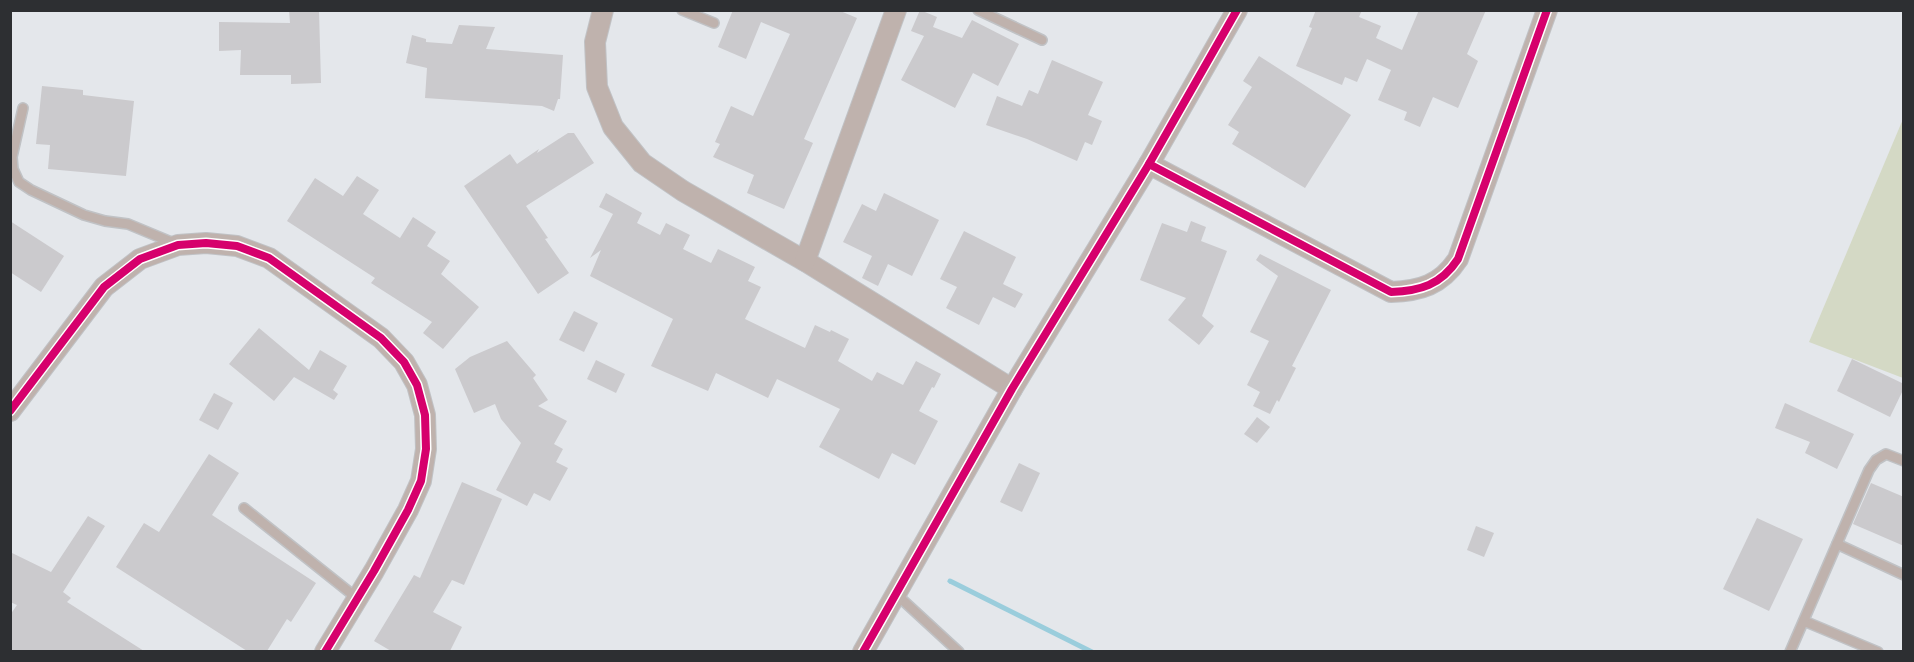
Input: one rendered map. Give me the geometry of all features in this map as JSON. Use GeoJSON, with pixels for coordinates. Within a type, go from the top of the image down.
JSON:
{"type":"FeatureCollection","features":[{"type":"Feature","properties":{"kind":"street"},"geometry":{"type":"LineString","coordinates":[[603,10],[595,42],[597,87],[613,127],[642,163],[683,191],[805,261],[1012,388]]}},
{"type":"Feature","properties":{"kind":"street"},"geometry":{"type":"LineString","coordinates":[[805,261],[896,10]]}},
{"type":"Feature","properties":{"kind":"street"},"geometry":{"type":"LineString","coordinates":[[863,651],[1012,388],[1149,164],[1237,10]]}},
{"type":"Feature","properties":{"kind":"street"},"geometry":{"type":"LineString","coordinates":[[1149,164],[1391,292],[1408,291],[1426,286],[1449,272],[1458,259],[1547,10]]}},
{"type":"Feature","properties":{"kind":"street"},"geometry":{"type":"LineString","coordinates":[[10,411],[104,287],[140,259],[178,245],[206,243],[237,246],[269,258],[381,338],[404,362],[417,385],[425,415],[426,449],[421,480],[408,510],[358,599],[325,651]]}},
{"type":"Feature","properties":{"kind":"lane"},"geometry":{"type":"LineString","coordinates":[[682,10],[714,23]]}},
{"type":"Feature","properties":{"kind":"lane"},"geometry":{"type":"LineString","coordinates":[[978,10],[1042,40]]}},
{"type":"Feature","properties":{"kind":"lane"},"geometry":{"type":"LineString","coordinates":[[23,108],[12,157],[13,170],[19,182],[31,190],[84,214],[105,221],[128,224],[178,245]]}},
{"type":"Feature","properties":{"kind":"lane"},"geometry":{"type":"LineString","coordinates":[[1790,651],[1869,470],[1876,460],[1886,454],[1904,461]]}},
{"type":"Feature","properties":{"kind":"lane"},"geometry":{"type":"LineString","coordinates":[[244,508],[358,599]]}},
{"type":"Feature","properties":{"kind":"lane"},"geometry":{"type":"LineString","coordinates":[[1837,544],[1904,575]]}},
{"type":"Feature","properties":{"kind":"lane"},"geometry":{"type":"LineString","coordinates":[[896,594],[958,651]]}},
{"type":"Feature","properties":{"kind":"lane"},"geometry":{"type":"LineString","coordinates":[[1804,621],[1878,651]]}},
{"type":"Feature","properties":{"kind":"green space"},"geometry":{"type":"Polygon","coordinates":[[[1903,119],[1903,378],[1809,342],[1903,119]]]}},
{"type":"Feature","properties":{"kind":"building"},"geometry":{"type":"Polygon","coordinates":[[[289,10],[319,10],[321,83],[291,84],[291,75],[240,75],[241,50],[219,51],[219,22],[290,23],[289,10]]]}},
{"type":"Feature","properties":{"kind":"building"},"geometry":{"type":"Polygon","coordinates":[[[733,10],[838,10],[857,18],[804,139],[813,143],[784,209],[747,193],[754,175],[713,157],[720,144],[715,142],[731,106],[753,116],[790,34],[761,22],[746,59],[718,47],[733,10]]]}},
{"type":"Feature","properties":{"kind":"building"},"geometry":{"type":"Polygon","coordinates":[[[920,10],[937,17],[933,27],[962,38],[972,20],[1019,44],[998,86],[973,73],[955,108],[901,80],[924,36],[911,31],[920,10]]]}},
{"type":"Feature","properties":{"kind":"building"},"geometry":{"type":"Polygon","coordinates":[[[1316,10],[1362,10],[1359,17],[1381,26],[1376,38],[1402,50],[1419,10],[1486,10],[1467,54],[1478,61],[1458,108],[1433,97],[1420,127],[1404,120],[1407,112],[1378,100],[1391,70],[1367,59],[1357,82],[1345,77],[1342,85],[1296,66],[1312,28],[1309,27],[1316,10]]]}},
{"type":"Feature","properties":{"kind":"building"},"geometry":{"type":"Polygon","coordinates":[[[459,25],[495,27],[486,49],[563,55],[560,99],[554,111],[542,106],[425,98],[427,68],[406,63],[412,35],[426,39],[426,42],[452,44],[459,25]]]}},
{"type":"Feature","properties":{"kind":"building"},"geometry":{"type":"Polygon","coordinates":[[[1259,56],[1351,115],[1305,188],[1232,144],[1239,132],[1228,125],[1252,87],[1243,81],[1259,56]]]}},
{"type":"Feature","properties":{"kind":"building"},"geometry":{"type":"Polygon","coordinates":[[[1052,60],[1103,82],[1088,115],[1102,121],[1092,145],[1085,142],[1077,161],[1027,139],[986,125],[997,96],[1022,106],[1029,90],[1038,94],[1052,60]]]}},
{"type":"Feature","properties":{"kind":"building"},"geometry":{"type":"Polygon","coordinates":[[[42,86],[83,90],[83,95],[134,101],[126,176],[48,169],[50,145],[36,144],[42,86]]]}},
{"type":"Feature","properties":{"kind":"building"},"geometry":{"type":"Polygon","coordinates":[[[568,133],[574,133],[594,163],[526,206],[548,238],[545,239],[569,273],[538,294],[464,186],[510,154],[517,164],[568,133]]]}},
{"type":"Feature","properties":{"kind":"building"},"geometry":{"type":"Polygon","coordinates":[[[357,176],[379,190],[363,214],[400,238],[413,217],[436,232],[427,246],[450,261],[441,274],[479,307],[443,349],[423,333],[432,322],[371,283],[375,278],[287,221],[315,178],[343,196],[357,176]]]}},
{"type":"Feature","properties":{"kind":"building"},"geometry":{"type":"Polygon","coordinates":[[[606,193],[642,213],[637,223],[660,235],[666,223],[690,235],[683,249],[711,263],[718,249],[755,267],[748,281],[761,287],[745,319],[805,348],[815,325],[830,332],[831,330],[849,339],[838,361],[872,381],[877,372],[903,385],[916,361],[941,374],[919,411],[938,421],[915,465],[892,453],[879,479],[819,447],[840,409],[777,379],[768,398],[716,373],[708,391],[651,366],[673,319],[590,276],[601,250],[590,258],[613,214],[599,207],[606,193]]]}},
{"type":"Feature","properties":{"kind":"building"},"geometry":{"type":"Polygon","coordinates":[[[884,193],[939,220],[912,276],[888,264],[878,286],[862,278],[872,256],[843,242],[862,204],[876,211],[884,193]]]}},
{"type":"Feature","properties":{"kind":"building"},"geometry":{"type":"Polygon","coordinates":[[[10,221],[64,256],[41,292],[10,272],[10,221]]]}},
{"type":"Feature","properties":{"kind":"building"},"geometry":{"type":"Polygon","coordinates":[[[1191,221],[1206,227],[1201,241],[1227,251],[1202,316],[1214,326],[1199,345],[1168,320],[1186,298],[1140,280],[1162,223],[1187,232],[1191,221]]]}},
{"type":"Feature","properties":{"kind":"building"},"geometry":{"type":"Polygon","coordinates":[[[964,231],[1016,257],[1003,284],[1023,294],[1015,308],[993,297],[979,325],[946,308],[957,287],[940,279],[964,231]]]}},
{"type":"Feature","properties":{"kind":"building"},"geometry":{"type":"Polygon","coordinates":[[[1260,254],[1331,290],[1292,366],[1296,368],[1279,402],[1277,400],[1270,414],[1253,406],[1260,392],[1247,385],[1269,341],[1250,332],[1278,276],[1256,260],[1260,254]]]}},
{"type":"Feature","properties":{"kind":"building"},"geometry":{"type":"Polygon","coordinates":[[[574,311],[598,323],[584,352],[559,340],[574,311]]]}},
{"type":"Feature","properties":{"kind":"building"},"geometry":{"type":"Polygon","coordinates":[[[259,328],[309,370],[320,350],[347,366],[333,390],[338,394],[334,400],[294,377],[274,401],[229,364],[259,328]]]}},
{"type":"Feature","properties":{"kind":"building"},"geometry":{"type":"Polygon","coordinates":[[[507,341],[536,375],[533,378],[548,400],[538,406],[567,421],[554,444],[563,449],[556,462],[568,468],[550,501],[534,493],[527,506],[496,490],[521,443],[501,419],[495,404],[474,413],[455,369],[470,357],[507,341]]]}},
{"type":"Feature","properties":{"kind":"building"},"geometry":{"type":"Polygon","coordinates":[[[1852,359],[1904,384],[1890,417],[1837,391],[1852,359]]]}},
{"type":"Feature","properties":{"kind":"building"},"geometry":{"type":"Polygon","coordinates":[[[596,360],[625,374],[616,393],[587,379],[596,360]]]}},
{"type":"Feature","properties":{"kind":"building"},"geometry":{"type":"Polygon","coordinates":[[[214,393],[233,403],[218,430],[199,420],[214,393]]]}},
{"type":"Feature","properties":{"kind":"building"},"geometry":{"type":"Polygon","coordinates":[[[1785,403],[1854,434],[1837,469],[1805,453],[1810,442],[1775,428],[1785,403]]]}},
{"type":"Feature","properties":{"kind":"building"},"geometry":{"type":"Polygon","coordinates":[[[1257,417],[1270,427],[1257,443],[1244,434],[1257,417]]]}},
{"type":"Feature","properties":{"kind":"building"},"geometry":{"type":"Polygon","coordinates":[[[209,454],[239,473],[212,515],[316,583],[291,622],[287,619],[267,651],[247,651],[116,567],[144,523],[159,532],[209,454]]]}},
{"type":"Feature","properties":{"kind":"building"},"geometry":{"type":"Polygon","coordinates":[[[1019,463],[1040,473],[1022,512],[1000,502],[1019,463]]]}},
{"type":"Feature","properties":{"kind":"building"},"geometry":{"type":"Polygon","coordinates":[[[462,482],[502,499],[464,585],[452,580],[433,612],[462,627],[450,651],[391,651],[374,641],[414,575],[420,578],[462,482]]]}},
{"type":"Feature","properties":{"kind":"building"},"geometry":{"type":"Polygon","coordinates":[[[1871,483],[1904,497],[1904,546],[1853,524],[1871,483]]]}},
{"type":"Feature","properties":{"kind":"building"},"geometry":{"type":"Polygon","coordinates":[[[88,516],[105,526],[63,592],[71,598],[67,602],[144,651],[10,651],[10,615],[17,605],[10,602],[10,552],[51,572],[88,516]]]}},
{"type":"Feature","properties":{"kind":"building"},"geometry":{"type":"Polygon","coordinates":[[[1757,518],[1803,539],[1769,611],[1723,589],[1757,518]]]}},
{"type":"Feature","properties":{"kind":"building"},"geometry":{"type":"Polygon","coordinates":[[[1476,526],[1494,533],[1484,557],[1467,550],[1476,526]]]}},
{"type":"Feature","properties":{"kind":"waterway"},"geometry":{"type":"LineString","coordinates":[[950,581],[1092,652]]}},
{"type":"Feature","properties":{"kind":"cycle path"},"geometry":{"type":"LineString","coordinates":[[863,652],[1012,389],[1149,164],[1237,10]]}},
{"type":"Feature","properties":{"kind":"cycle path"},"geometry":{"type":"LineString","coordinates":[[1149,164],[1391,292],[1429,285],[1444,275],[1458,259],[1547,10]]}},
{"type":"Feature","properties":{"kind":"cycle path"},"geometry":{"type":"LineString","coordinates":[[10,411],[104,287],[140,259],[178,245],[206,243],[237,246],[269,258],[381,338],[404,362],[417,385],[425,415],[426,449],[421,481],[408,510],[374,571],[325,652]]}}]}
